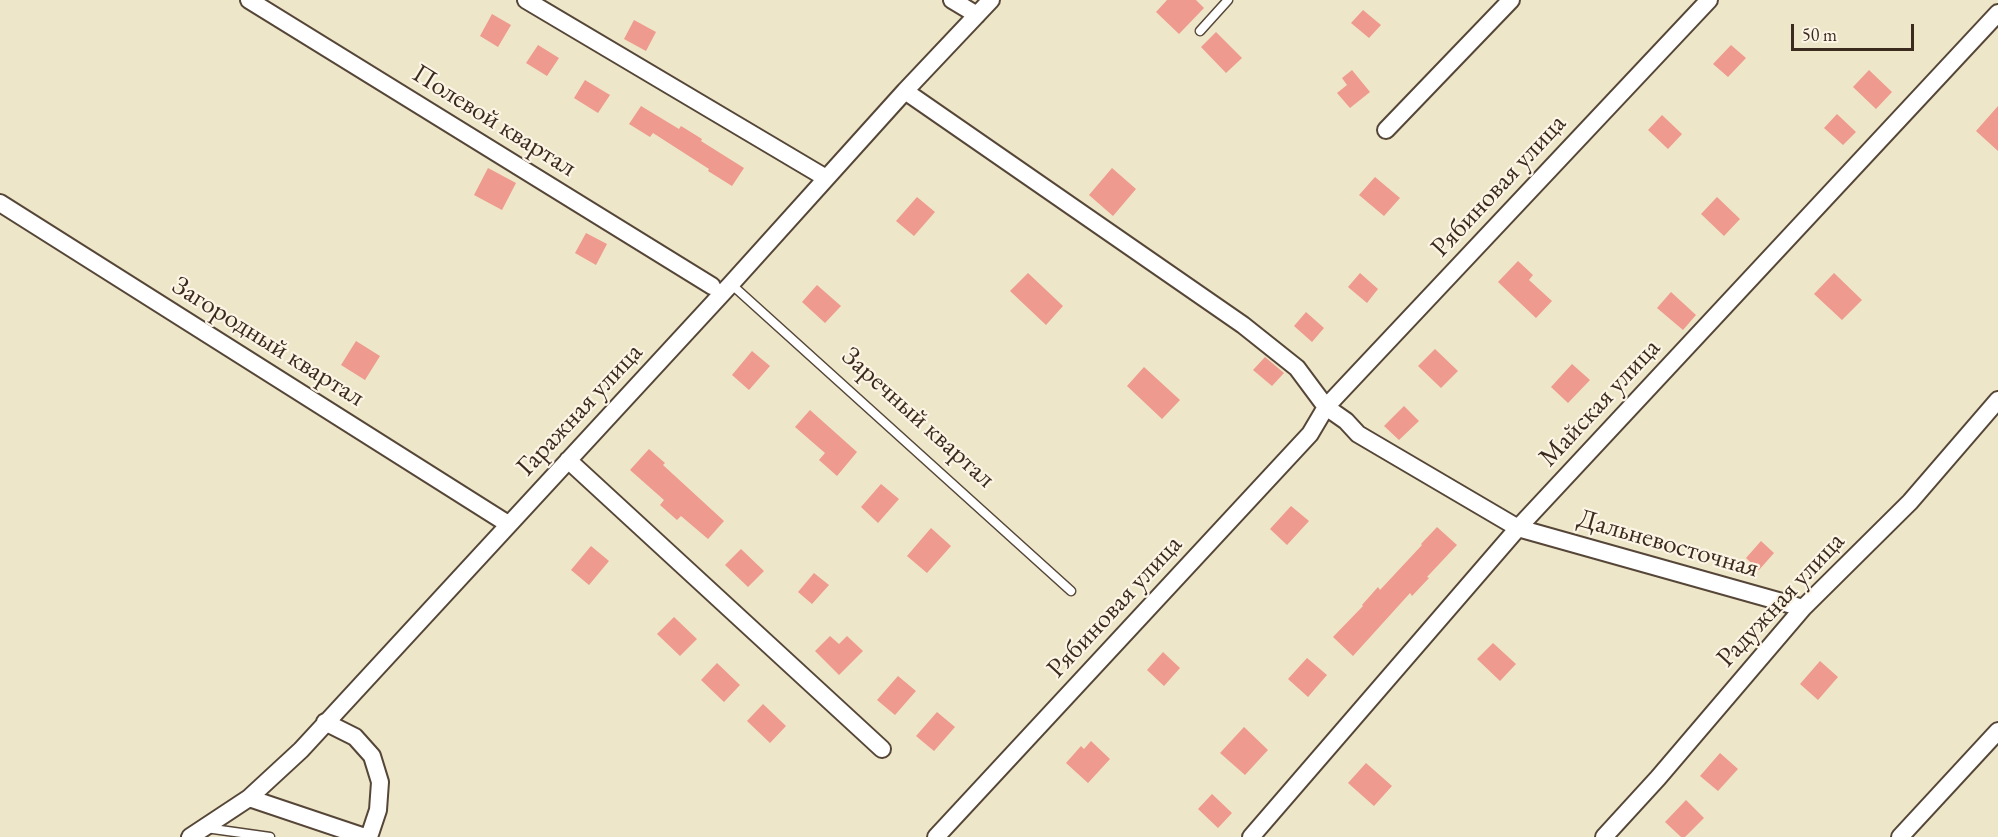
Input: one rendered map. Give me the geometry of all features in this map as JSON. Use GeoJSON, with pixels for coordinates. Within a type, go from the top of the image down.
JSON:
{"type":"FeatureCollection","features":[{"type":"Feature","properties":{"kind":"street","name":"Полевой квартал"},"geometry":{"type":"LineString","coordinates":[[249,0],[712,286]]}},
{"type":"Feature","properties":{"kind":"street"},"geometry":{"type":"LineString","coordinates":[[526,0],[826,178]]}},
{"type":"Feature","properties":{"kind":"street"},"geometry":{"type":"LineString","coordinates":[[952,0],[976,15]]}},
{"type":"Feature","properties":{"kind":"street","name":"Гаражная улица"},"geometry":{"type":"LineString","coordinates":[[197,832],[249,798],[301,750],[991,0]]}},
{"type":"Feature","properties":{"kind":"street"},"geometry":{"type":"LineString","coordinates":[[1386,129],[1511,0]]}},
{"type":"Feature","properties":{"kind":"street","name":"Рябиновая улица"},"geometry":{"type":"LineString","coordinates":[[936,837],[1310,434],[1326,407],[1709,0]]}},
{"type":"Feature","properties":{"kind":"street","name":"Майская улица"},"geometry":{"type":"LineString","coordinates":[[1251,837],[1518,528],[1998,13]]}},
{"type":"Feature","properties":{"kind":"street"},"geometry":{"type":"LineString","coordinates":[[905,91],[1243,325],[1297,368],[1326,407],[1346,421],[1358,434],[1518,528]]}},
{"type":"Feature","properties":{"kind":"street","name":"Загородный квартал"},"geometry":{"type":"LineString","coordinates":[[0,203],[508,524]]}},
{"type":"Feature","properties":{"kind":"street","name":"Радужная улица"},"geometry":{"type":"LineString","coordinates":[[1604,837],[1658,778],[1803,608],[1910,502],[1998,400]]}},
{"type":"Feature","properties":{"kind":"street"},"geometry":{"type":"LineString","coordinates":[[568,460],[882,749]]}},
{"type":"Feature","properties":{"kind":"street","name":"Дальневосточная"},"geometry":{"type":"LineString","coordinates":[[1518,528],[1803,608]]}},
{"type":"Feature","properties":{"kind":"street"},"geometry":{"type":"LineString","coordinates":[[249,798],[367,837],[378,810],[380,782],[372,756],[355,737],[325,722]]}},
{"type":"Feature","properties":{"kind":"street"},"geometry":{"type":"LineString","coordinates":[[1900,837],[1998,731]]}},
{"type":"Feature","properties":{"kind":"lane"},"geometry":{"type":"LineString","coordinates":[[1200,31],[1228,0]]}},
{"type":"Feature","properties":{"kind":"lane","name":"Заречный квартал"},"geometry":{"type":"LineString","coordinates":[[731,284],[1071,591]]}},
{"type":"Feature","properties":{"kind":"lane"},"geometry":{"type":"LineString","coordinates":[[197,832],[270,837]]}},
{"type":"Feature","properties":{"kind":"building"},"geometry":{"type":"Polygon","coordinates":[[[1167,0],[1196,0],[1204,8],[1179,34],[1156,12],[1167,0]]]}},
{"type":"Feature","properties":{"kind":"building"},"geometry":{"type":"Polygon","coordinates":[[[1363,10],[1381,25],[1369,38],[1351,23],[1363,10]]]}},
{"type":"Feature","properties":{"kind":"building"},"geometry":{"type":"Polygon","coordinates":[[[492,14],[511,25],[498,47],[480,36],[492,14]]]}},
{"type":"Feature","properties":{"kind":"building"},"geometry":{"type":"Polygon","coordinates":[[[634,20],[656,32],[646,51],[624,39],[634,20]]]}},
{"type":"Feature","properties":{"kind":"building"},"geometry":{"type":"Polygon","coordinates":[[[1216,32],[1242,58],[1226,73],[1201,47],[1216,32]]]}},
{"type":"Feature","properties":{"kind":"building"},"geometry":{"type":"Polygon","coordinates":[[[538,45],[559,58],[547,76],[526,63],[538,45]]]}},
{"type":"Feature","properties":{"kind":"building"},"geometry":{"type":"Polygon","coordinates":[[[1731,45],[1746,58],[1728,77],[1713,64],[1731,45]]]}},
{"type":"Feature","properties":{"kind":"building"},"geometry":{"type":"Polygon","coordinates":[[[1352,70],[1370,92],[1350,108],[1337,93],[1347,85],[1342,78],[1352,70]]]}},
{"type":"Feature","properties":{"kind":"building"},"geometry":{"type":"Polygon","coordinates":[[[1869,70],[1892,92],[1876,109],[1853,87],[1869,70]]]}},
{"type":"Feature","properties":{"kind":"building"},"geometry":{"type":"Polygon","coordinates":[[[585,80],[610,95],[598,113],[574,98],[585,80]]]}},
{"type":"Feature","properties":{"kind":"building"},"geometry":{"type":"Polygon","coordinates":[[[641,106],[679,129],[681,126],[744,168],[732,186],[653,133],[650,137],[629,124],[641,106]]]}},
{"type":"Feature","properties":{"kind":"building"},"geometry":{"type":"Polygon","coordinates":[[[1998,106],[1998,151],[1976,131],[1998,106]]]}},
{"type":"Feature","properties":{"kind":"building"},"geometry":{"type":"Polygon","coordinates":[[[1837,114],[1856,132],[1843,145],[1824,128],[1837,114]]]}},
{"type":"Feature","properties":{"kind":"building"},"geometry":{"type":"Polygon","coordinates":[[[1662,115],[1682,134],[1668,149],[1648,130],[1662,115]]]}},
{"type":"Feature","properties":{"kind":"building"},"geometry":{"type":"Polygon","coordinates":[[[488,168],[516,183],[502,210],[474,195],[488,168]]]}},
{"type":"Feature","properties":{"kind":"building"},"geometry":{"type":"Polygon","coordinates":[[[1112,168],[1136,189],[1113,216],[1089,195],[1112,168]]]}},
{"type":"Feature","properties":{"kind":"building"},"geometry":{"type":"Polygon","coordinates":[[[1375,177],[1400,198],[1384,216],[1359,195],[1375,177]]]}},
{"type":"Feature","properties":{"kind":"building"},"geometry":{"type":"Polygon","coordinates":[[[917,197],[935,212],[914,236],[896,221],[917,197]]]}},
{"type":"Feature","properties":{"kind":"building"},"geometry":{"type":"Polygon","coordinates":[[[1717,197],[1740,219],[1724,236],[1701,214],[1717,197]]]}},
{"type":"Feature","properties":{"kind":"building"},"geometry":{"type":"Polygon","coordinates":[[[586,233],[607,244],[596,265],[575,253],[586,233]]]}},
{"type":"Feature","properties":{"kind":"building"},"geometry":{"type":"Polygon","coordinates":[[[1518,261],[1533,275],[1529,280],[1552,301],[1536,318],[1498,282],[1518,261]]]}},
{"type":"Feature","properties":{"kind":"building"},"geometry":{"type":"Polygon","coordinates":[[[1028,273],[1063,306],[1046,325],[1010,291],[1028,273]]]}},
{"type":"Feature","properties":{"kind":"building"},"geometry":{"type":"Polygon","coordinates":[[[1360,273],[1378,289],[1367,303],[1348,287],[1360,273]]]}},
{"type":"Feature","properties":{"kind":"building"},"geometry":{"type":"Polygon","coordinates":[[[1834,273],[1862,300],[1842,320],[1814,294],[1834,273]]]}},
{"type":"Feature","properties":{"kind":"building"},"geometry":{"type":"Polygon","coordinates":[[[817,285],[841,306],[825,323],[802,302],[817,285]]]}},
{"type":"Feature","properties":{"kind":"building"},"geometry":{"type":"Polygon","coordinates":[[[1671,292],[1696,315],[1683,330],[1657,308],[1671,292]]]}},
{"type":"Feature","properties":{"kind":"building"},"geometry":{"type":"Polygon","coordinates":[[[1306,312],[1324,328],[1312,342],[1294,326],[1306,312]]]}},
{"type":"Feature","properties":{"kind":"building"},"geometry":{"type":"Polygon","coordinates":[[[356,341],[380,356],[365,380],[341,365],[356,341]]]}},
{"type":"Feature","properties":{"kind":"building"},"geometry":{"type":"Polygon","coordinates":[[[1435,349],[1458,371],[1441,388],[1418,366],[1435,349]]]}},
{"type":"Feature","properties":{"kind":"building"},"geometry":{"type":"Polygon","coordinates":[[[752,351],[770,366],[749,390],[732,375],[752,351]]]}},
{"type":"Feature","properties":{"kind":"building"},"geometry":{"type":"Polygon","coordinates":[[[1265,357],[1284,373],[1272,386],[1253,370],[1265,357]]]}},
{"type":"Feature","properties":{"kind":"building"},"geometry":{"type":"Polygon","coordinates":[[[1572,364],[1590,380],[1568,403],[1551,387],[1572,364]]]}},
{"type":"Feature","properties":{"kind":"building"},"geometry":{"type":"Polygon","coordinates":[[[1144,367],[1180,400],[1162,419],[1127,386],[1144,367]]]}},
{"type":"Feature","properties":{"kind":"building"},"geometry":{"type":"Polygon","coordinates":[[[1404,406],[1419,421],[1399,440],[1384,426],[1404,406]]]}},
{"type":"Feature","properties":{"kind":"building"},"geometry":{"type":"Polygon","coordinates":[[[810,410],[857,452],[837,476],[819,460],[825,453],[795,427],[810,410]]]}},
{"type":"Feature","properties":{"kind":"building"},"geometry":{"type":"Polygon","coordinates":[[[649,449],[665,463],[663,465],[724,521],[708,539],[681,516],[677,520],[660,505],[664,500],[630,470],[649,449]]]}},
{"type":"Feature","properties":{"kind":"building"},"geometry":{"type":"Polygon","coordinates":[[[881,484],[899,499],[878,523],[861,507],[881,484]]]}},
{"type":"Feature","properties":{"kind":"building"},"geometry":{"type":"Polygon","coordinates":[[[1291,506],[1309,521],[1287,545],[1270,529],[1291,506]]]}},
{"type":"Feature","properties":{"kind":"building"},"geometry":{"type":"Polygon","coordinates":[[[1437,527],[1457,545],[1427,577],[1429,578],[1412,596],[1410,593],[1353,656],[1333,637],[1378,587],[1380,590],[1437,527]]]}},
{"type":"Feature","properties":{"kind":"building"},"geometry":{"type":"Polygon","coordinates":[[[931,528],[951,546],[927,573],[907,556],[931,528]]]}},
{"type":"Feature","properties":{"kind":"building"},"geometry":{"type":"Polygon","coordinates":[[[1761,541],[1774,553],[1759,570],[1746,558],[1761,541]]]}},
{"type":"Feature","properties":{"kind":"building"},"geometry":{"type":"Polygon","coordinates":[[[591,546],[609,561],[589,585],[571,570],[591,546]]]}},
{"type":"Feature","properties":{"kind":"building"},"geometry":{"type":"Polygon","coordinates":[[[741,549],[764,571],[748,587],[725,565],[741,549]]]}},
{"type":"Feature","properties":{"kind":"building"},"geometry":{"type":"Polygon","coordinates":[[[814,573],[829,585],[812,604],[798,592],[814,573]]]}},
{"type":"Feature","properties":{"kind":"building"},"geometry":{"type":"Polygon","coordinates":[[[674,617],[697,639],[680,656],[657,634],[674,617]]]}},
{"type":"Feature","properties":{"kind":"building"},"geometry":{"type":"Polygon","coordinates":[[[830,636],[839,644],[847,636],[863,651],[839,675],[815,651],[830,636]]]}},
{"type":"Feature","properties":{"kind":"building"},"geometry":{"type":"Polygon","coordinates":[[[1493,643],[1516,664],[1500,681],[1477,659],[1493,643]]]}},
{"type":"Feature","properties":{"kind":"building"},"geometry":{"type":"Polygon","coordinates":[[[1163,652],[1180,668],[1164,686],[1147,670],[1163,652]]]}},
{"type":"Feature","properties":{"kind":"building"},"geometry":{"type":"Polygon","coordinates":[[[1307,658],[1327,675],[1308,697],[1288,679],[1307,658]]]}},
{"type":"Feature","properties":{"kind":"building"},"geometry":{"type":"Polygon","coordinates":[[[1820,661],[1838,677],[1818,700],[1800,684],[1820,661]]]}},
{"type":"Feature","properties":{"kind":"building"},"geometry":{"type":"Polygon","coordinates":[[[717,663],[740,685],[724,702],[701,680],[717,663]]]}},
{"type":"Feature","properties":{"kind":"building"},"geometry":{"type":"Polygon","coordinates":[[[898,676],[916,691],[895,715],[877,700],[898,676]]]}},
{"type":"Feature","properties":{"kind":"building"},"geometry":{"type":"Polygon","coordinates":[[[763,704],[786,726],[770,743],[747,721],[763,704]]]}},
{"type":"Feature","properties":{"kind":"building"},"geometry":{"type":"Polygon","coordinates":[[[937,712],[955,727],[934,751],[916,736],[937,712]]]}},
{"type":"Feature","properties":{"kind":"building"},"geometry":{"type":"Polygon","coordinates":[[[1244,727],[1268,750],[1245,775],[1220,753],[1244,727]]]}},
{"type":"Feature","properties":{"kind":"building"},"geometry":{"type":"Polygon","coordinates":[[[1091,741],[1110,759],[1088,783],[1066,763],[1081,746],[1084,749],[1091,741]]]}},
{"type":"Feature","properties":{"kind":"building"},"geometry":{"type":"Polygon","coordinates":[[[1720,753],[1738,769],[1718,791],[1700,776],[1720,753]]]}},
{"type":"Feature","properties":{"kind":"building"},"geometry":{"type":"Polygon","coordinates":[[[1366,763],[1392,786],[1374,806],[1348,783],[1366,763]]]}},
{"type":"Feature","properties":{"kind":"building"},"geometry":{"type":"Polygon","coordinates":[[[1212,794],[1232,813],[1218,828],[1198,809],[1212,794]]]}},
{"type":"Feature","properties":{"kind":"building"},"geometry":{"type":"Polygon","coordinates":[[[1686,800],[1704,818],[1685,837],[1681,837],[1665,822],[1686,800]]]}}]}
